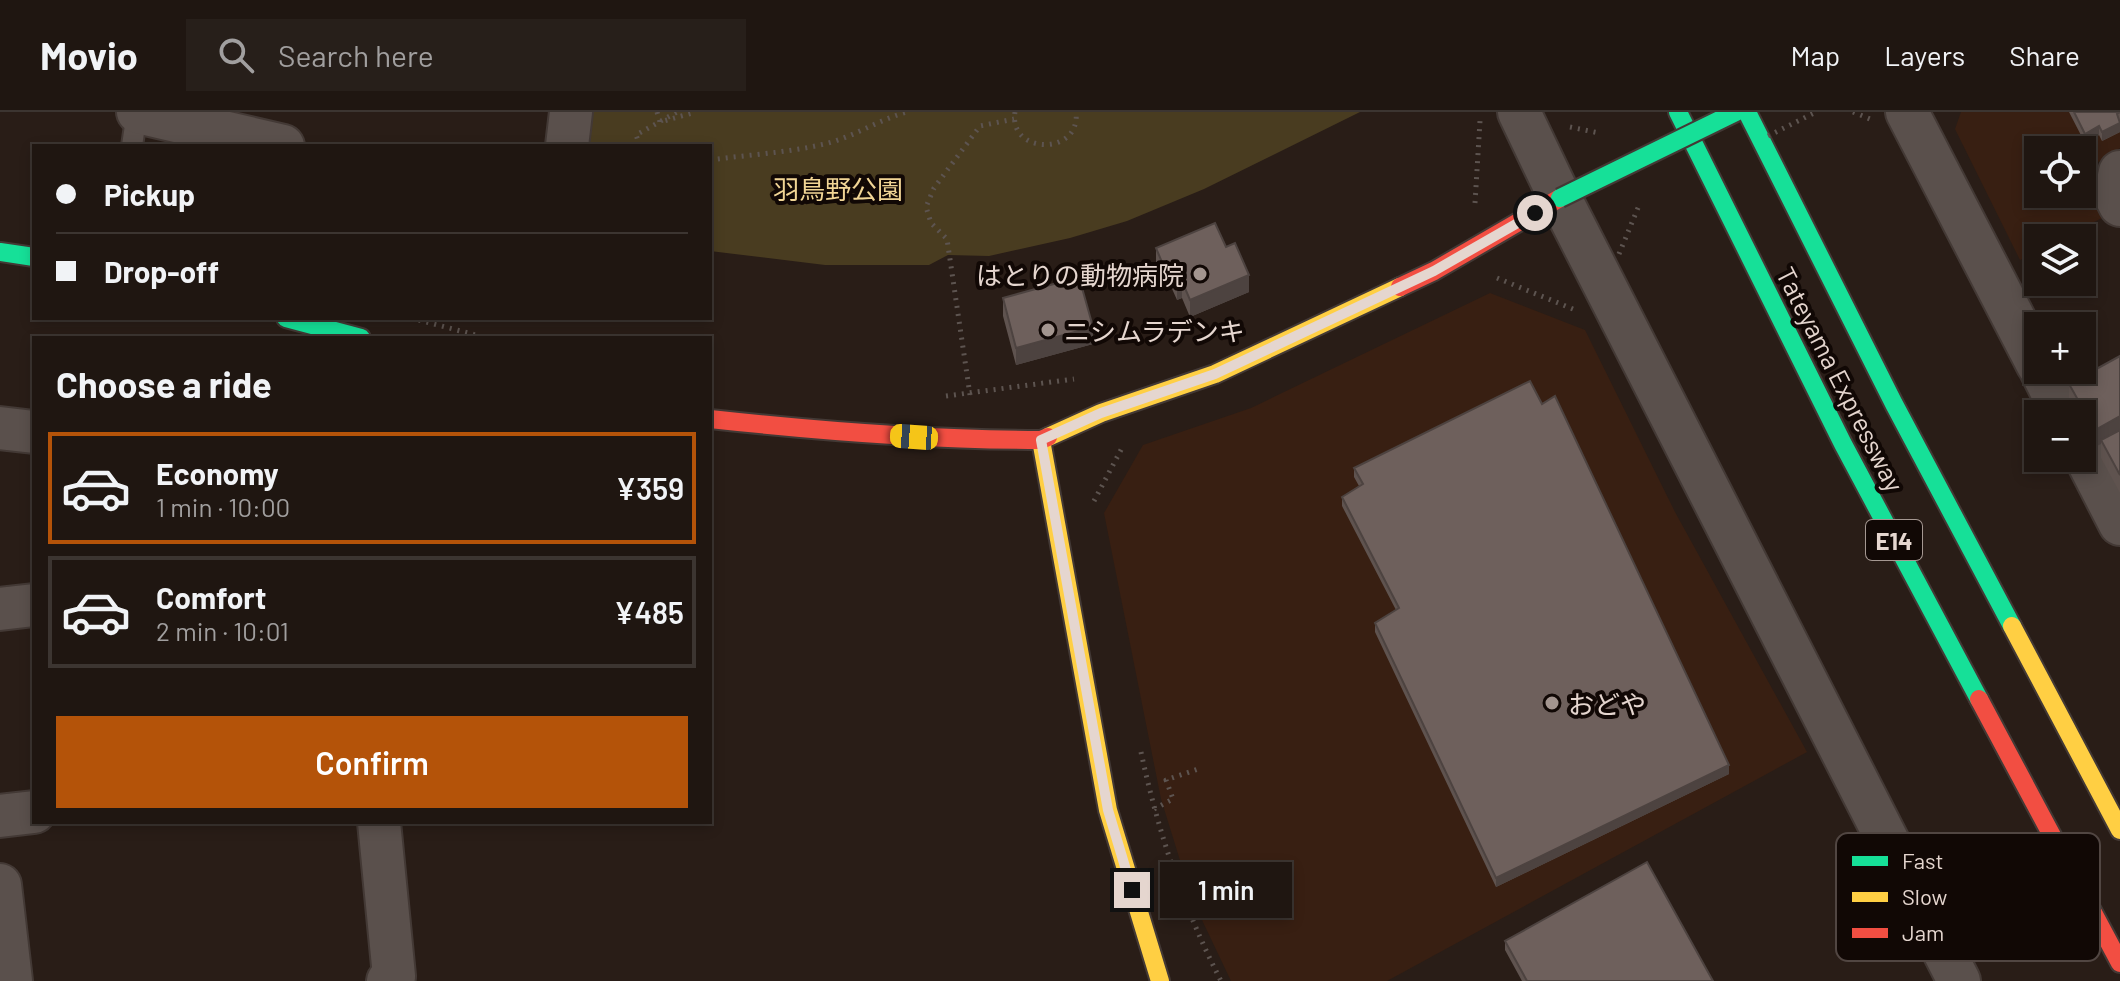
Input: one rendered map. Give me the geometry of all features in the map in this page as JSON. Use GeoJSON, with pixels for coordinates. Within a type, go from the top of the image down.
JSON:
{"type":"FeatureCollection","features":[{"type":"Feature","properties":{"kind":"main road","name":"Tateyama Expressway"},"geometry":{"type":"LineString","coordinates":[[1678,112],[1843,444],[2051,833]]}},
{"type":"Feature","properties":{"kind":"main road"},"geometry":{"type":"LineString","coordinates":[[712,419],[947,440],[1041,440],[1101,413],[1215,374],[1434,271],[1560,198],[1736,112]]}},
{"type":"Feature","properties":{"kind":"main road","name":"Tateyama Expressway"},"geometry":{"type":"LineString","coordinates":[[1747,112],[1894,404],[2120,830]]}},
{"type":"Feature","properties":{"kind":"main road"},"geometry":{"type":"LineString","coordinates":[[0,252],[32,257]]}},
{"type":"Feature","properties":{"kind":"main road"},"geometry":{"type":"LineString","coordinates":[[294,320],[354,336]]}},
{"type":"Feature","properties":{"kind":"main road"},"geometry":{"type":"LineString","coordinates":[[1041,440],[1108,810],[1160,981]]}},
{"type":"Feature","properties":{"kind":"main road","name":"Tateyama Expressway"},"geometry":{"type":"LineString","coordinates":[[2100,926],[2120,963]]}},
{"type":"Feature","properties":{"kind":"street"},"geometry":{"type":"LineString","coordinates":[[138,112],[274,144]]}},
{"type":"Feature","properties":{"kind":"street"},"geometry":{"type":"LineString","coordinates":[[567,144],[571,112]]}},
{"type":"Feature","properties":{"kind":"street"},"geometry":{"type":"LineString","coordinates":[[1519,112],[1884,833]]}},
{"type":"Feature","properties":{"kind":"street"},"geometry":{"type":"LineString","coordinates":[[1907,112],[2024,339]]}},
{"type":"Feature","properties":{"kind":"street"},"geometry":{"type":"LineString","coordinates":[[2120,172],[2115,195],[2120,205]]}},
{"type":"Feature","properties":{"kind":"street"},"geometry":{"type":"LineString","coordinates":[[0,428],[32,432]]}},
{"type":"Feature","properties":{"kind":"street"},"geometry":{"type":"LineString","coordinates":[[2093,472],[2120,524]]}},
{"type":"Feature","properties":{"kind":"street"},"geometry":{"type":"LineString","coordinates":[[0,609],[32,605]]}},
{"type":"Feature","properties":{"kind":"street"},"geometry":{"type":"LineString","coordinates":[[0,816],[32,812]]}},
{"type":"Feature","properties":{"kind":"street"},"geometry":{"type":"LineString","coordinates":[[379,824],[392,979]]}},
{"type":"Feature","properties":{"kind":"street"},"geometry":{"type":"LineString","coordinates":[[0,885],[11,981]]}},
{"type":"Feature","properties":{"kind":"street"},"geometry":{"type":"LineString","coordinates":[[1949,961],[1959,981]]}},
{"type":"Feature","properties":{"kind":"lane"},"geometry":{"type":"LineString","coordinates":[[123,144],[128,112]]}},
{"type":"Feature","properties":{"kind":"lane"},"geometry":{"type":"LineString","coordinates":[[132,144],[138,112]]}},
{"type":"Feature","properties":{"kind":"lane"},"geometry":{"type":"LineString","coordinates":[[1667,112],[1722,202]]}},
{"type":"Feature","properties":{"kind":"path"},"geometry":{"type":"LineString","coordinates":[[657,112],[660,122]]}},
{"type":"Feature","properties":{"kind":"path"},"geometry":{"type":"LineString","coordinates":[[639,144],[636,135],[677,112]]}},
{"type":"Feature","properties":{"kind":"path"},"geometry":{"type":"LineString","coordinates":[[660,122],[696,112]]}},
{"type":"Feature","properties":{"kind":"path"},"geometry":{"type":"LineString","coordinates":[[712,160],[820,145],[852,136],[885,118],[907,112]]}},
{"type":"Feature","properties":{"kind":"path"},"geometry":{"type":"LineString","coordinates":[[970,395],[947,239],[931,223],[926,207],[939,180],[980,126],[1014,115],[1021,135],[1036,145],[1054,146],[1069,136],[1077,120],[1076,112]]}},
{"type":"Feature","properties":{"kind":"path"},"geometry":{"type":"LineString","coordinates":[[1475,208],[1479,112]]}},
{"type":"Feature","properties":{"kind":"path"},"geometry":{"type":"LineString","coordinates":[[1564,126],[1609,135]]}},
{"type":"Feature","properties":{"kind":"path"},"geometry":{"type":"LineString","coordinates":[[1493,277],[1576,310]]}},
{"type":"Feature","properties":{"kind":"path"},"geometry":{"type":"LineString","coordinates":[[419,320],[479,336]]}},
{"type":"Feature","properties":{"kind":"path"},"geometry":{"type":"LineString","coordinates":[[939,397],[1084,378]]}},
{"type":"Feature","properties":{"kind":"path"},"geometry":{"type":"LineString","coordinates":[[1089,510],[1126,440]]}},
{"type":"Feature","properties":{"kind":"path"},"geometry":{"type":"LineString","coordinates":[[1140,746],[1154,809],[1186,904],[1221,981]]}},
{"type":"Feature","properties":{"kind":"path"},"geometry":{"type":"LineString","coordinates":[[1154,809],[1173,799],[1166,780],[1201,768]]}},
{"type":"Feature","properties":{"kind":"shaded area"},"geometry":{"type":"Polygon","coordinates":[[[1961,112],[2120,112],[2120,148],[2096,163],[2096,136],[2024,136],[2024,208],[2096,208],[2096,167],[2114,212],[2090,224],[2024,224],[2024,258],[2020,260],[1955,129],[1961,112]]]}},
{"type":"Feature","properties":{"kind":"shaded area","name":"おどや"},"geometry":{"type":"Polygon","coordinates":[[[1490,293],[1585,330],[1675,512],[1807,752],[1387,981],[1231,981],[1192,899],[1161,799],[1104,513],[1143,445],[1251,408],[1490,293]]]}},
{"type":"Feature","properties":{"kind":"green space","name":"羽鳥野公園"},"geometry":{"type":"Polygon","coordinates":[[[581,112],[1360,112],[1204,189],[1127,221],[1070,238],[989,256],[948,255],[929,265],[825,265],[712,251],[712,144],[577,144],[581,112]]]}},
{"type":"Feature","properties":{"kind":"building"},"geometry":{"type":"Polygon","coordinates":[[[2074,112],[2120,112],[2117,114],[2120,123],[2102,132],[2099,126],[2085,134],[2074,112]]]}},
{"type":"Feature","properties":{"kind":"building","name":"はとりの動物病院"},"geometry":{"type":"Polygon","coordinates":[[[1215,223],[1226,247],[1235,243],[1249,275],[1190,300],[1182,281],[1177,283],[1169,265],[1164,267],[1156,248],[1215,223]]]}},
{"type":"Feature","properties":{"kind":"building","name":"ニシムラデンキ"},"geometry":{"type":"Polygon","coordinates":[[[1079,277],[1093,327],[1016,348],[1003,298],[1079,277]]]}},
{"type":"Feature","properties":{"kind":"building"},"geometry":{"type":"Polygon","coordinates":[[[2120,356],[2120,416],[2096,429],[2096,400],[2078,400],[2069,384],[2096,384],[2096,369],[2120,356]]]}},
{"type":"Feature","properties":{"kind":"building","name":"おどや"},"geometry":{"type":"Polygon","coordinates":[[[1530,381],[1542,404],[1555,396],[1729,765],[1496,878],[1375,623],[1399,608],[1342,497],[1363,484],[1354,468],[1530,381]]]}},
{"type":"Feature","properties":{"kind":"building"},"geometry":{"type":"Polygon","coordinates":[[[2120,430],[2120,475],[2101,440],[2120,430]]]}},
{"type":"Feature","properties":{"kind":"building"},"geometry":{"type":"Polygon","coordinates":[[[1647,862],[1713,981],[1527,981],[1505,941],[1647,862]]]}},
{"type":"Feature","properties":{"kind":"traffic: fast"},"geometry":{"type":"LineString","coordinates":[[1678,112],[1843,444],[1979,699]]}},
{"type":"Feature","properties":{"kind":"traffic: fast"},"geometry":{"type":"LineString","coordinates":[[1560,198],[1736,112]]}},
{"type":"Feature","properties":{"kind":"traffic: fast"},"geometry":{"type":"LineString","coordinates":[[1747,112],[1894,404],[2012,626]]}},
{"type":"Feature","properties":{"kind":"traffic: fast"},"geometry":{"type":"LineString","coordinates":[[0,252],[32,257]]}},
{"type":"Feature","properties":{"kind":"traffic: fast"},"geometry":{"type":"LineString","coordinates":[[294,320],[354,336]]}},
{"type":"Feature","properties":{"kind":"traffic: slow"},"geometry":{"type":"LineString","coordinates":[[1048,437],[1101,413],[1215,374],[1400,287]]}},
{"type":"Feature","properties":{"kind":"traffic: slow"},"geometry":{"type":"LineString","coordinates":[[1041,440],[1108,810],[1160,981]]}},
{"type":"Feature","properties":{"kind":"traffic: slow"},"geometry":{"type":"LineString","coordinates":[[2012,626],[2120,830]]}},
{"type":"Feature","properties":{"kind":"traffic: jam"},"geometry":{"type":"LineString","coordinates":[[1400,287],[1434,271],[1560,198]]}},
{"type":"Feature","properties":{"kind":"traffic: jam"},"geometry":{"type":"LineString","coordinates":[[712,419],[916,437],[999,440],[1041,440],[1048,437]]}},
{"type":"Feature","properties":{"kind":"traffic: jam"},"geometry":{"type":"LineString","coordinates":[[1979,699],[2051,833]]}},
{"type":"Feature","properties":{"kind":"traffic: jam"},"geometry":{"type":"LineString","coordinates":[[2100,926],[2120,963]]}},
{"type":"Feature","properties":{"kind":"place","name":"はとりの動物病院"},"geometry":{"type":"Point","coordinates":[1200,274]}},
{"type":"Feature","properties":{"kind":"place","name":"ニシムラデンキ"},"geometry":{"type":"Point","coordinates":[1048,330]}},
{"type":"Feature","properties":{"kind":"place","name":"おどや"},"geometry":{"type":"Point","coordinates":[1552,703]}},
{"type":"Feature","properties":{"kind":"route"},"geometry":{"type":"LineString","coordinates":[[1132,890],[1108,810],[1041,440],[1101,413],[1215,374],[1434,271],[1535,213]]}}]}
